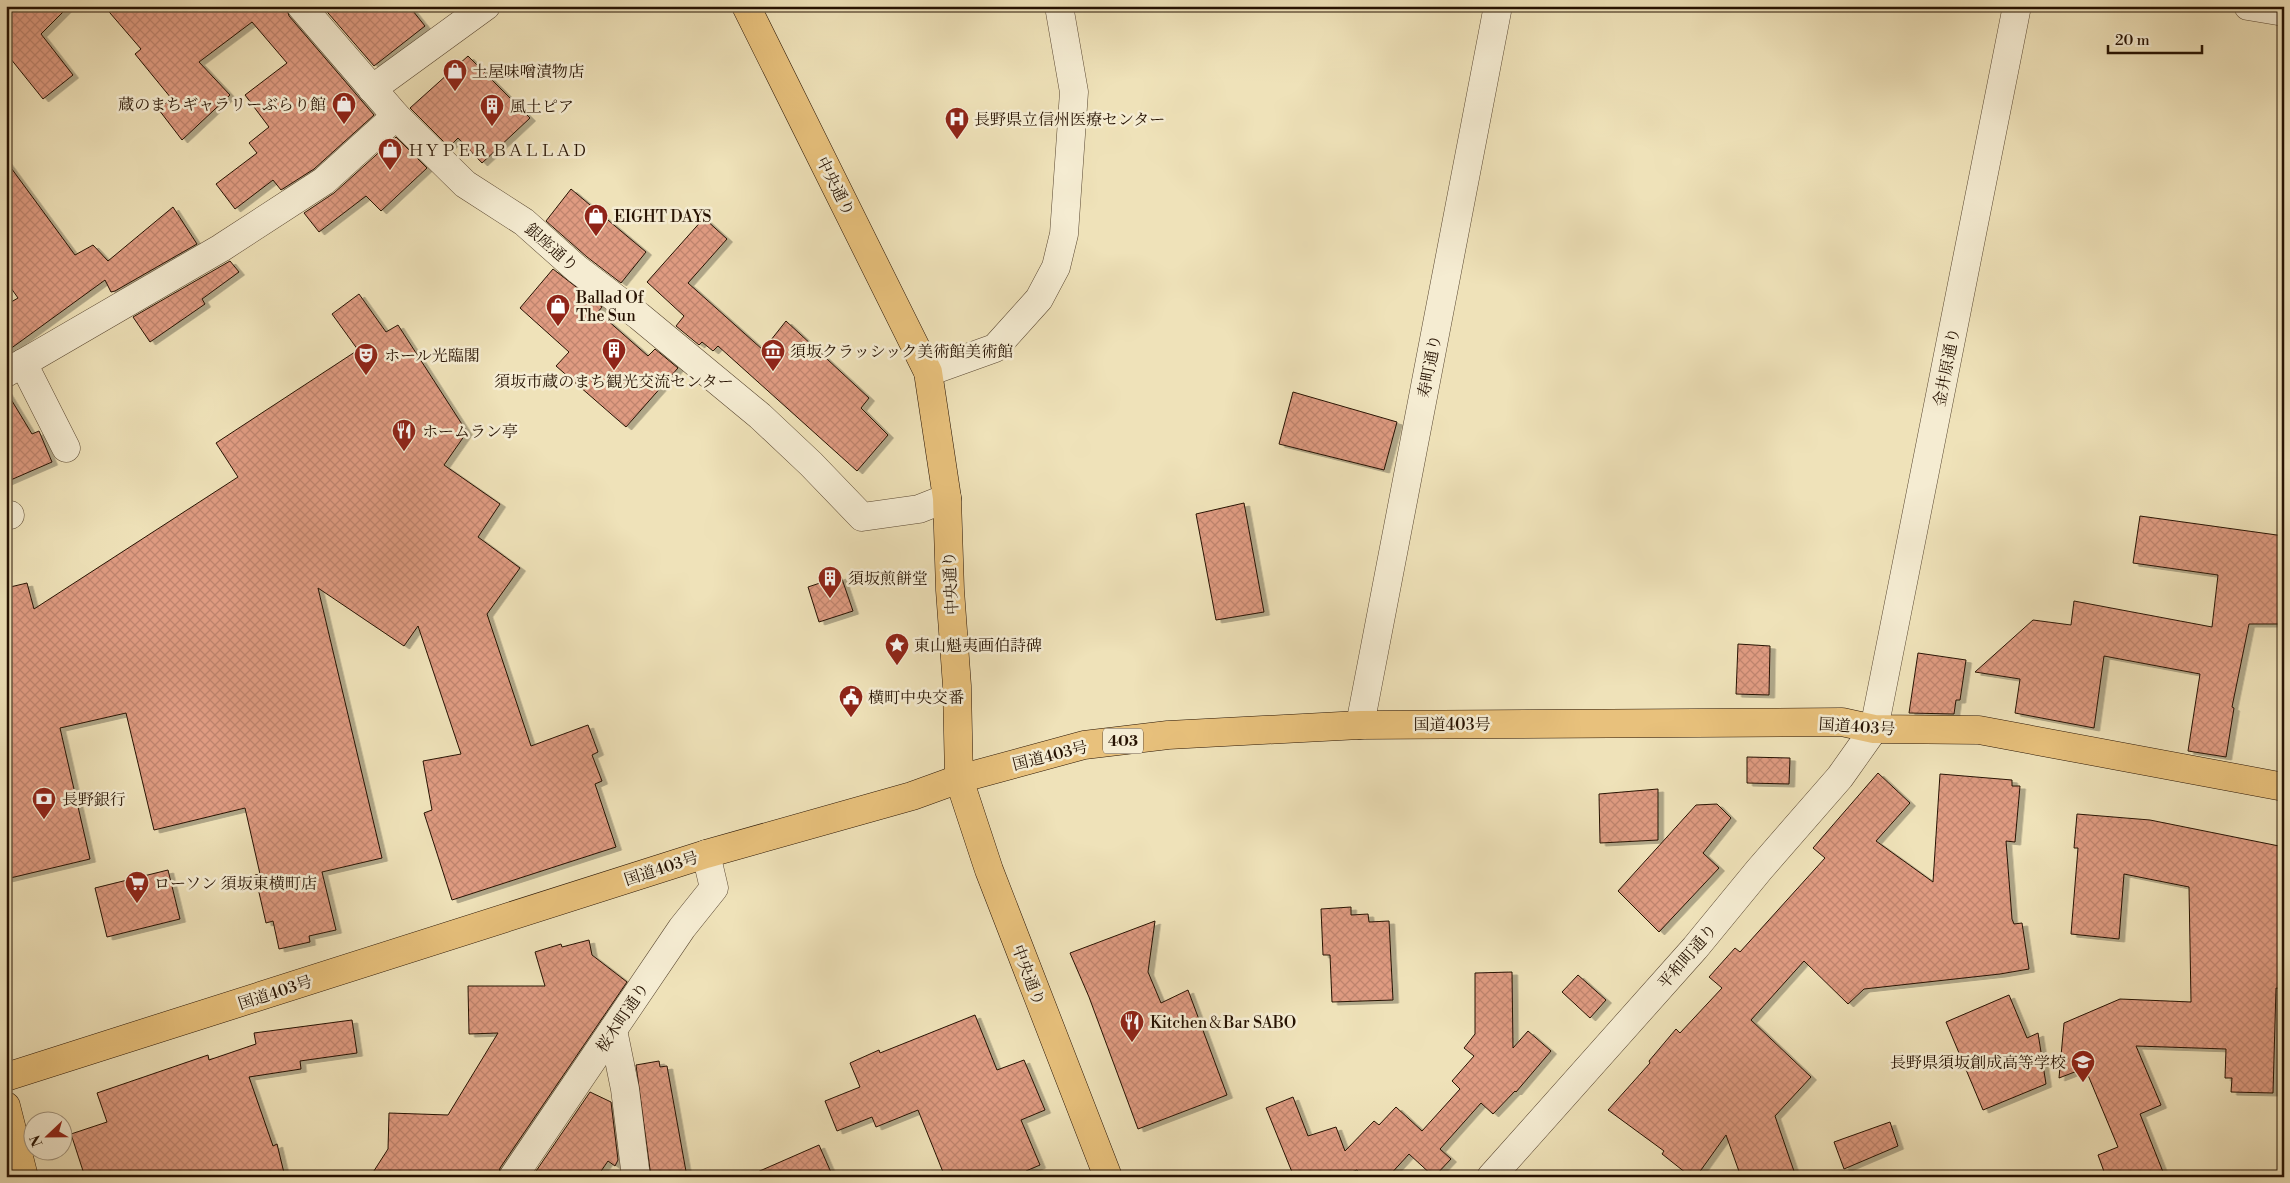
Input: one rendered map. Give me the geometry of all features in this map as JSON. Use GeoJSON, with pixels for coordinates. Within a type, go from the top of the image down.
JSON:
{"type":"FeatureCollection","features":[{"type":"Feature","properties":{"kind":"main road","name":"中央通り"},"geometry":{"type":"LineString","coordinates":[[746,6],[928,372],[947,498],[950,590],[957,686],[959,779],[989,870],[1108,1177]]}},
{"type":"Feature","properties":{"kind":"main road","name":"国道403号"},"geometry":{"type":"LineString","coordinates":[[6,1077],[706,854],[912,796],[959,779],[1084,745],[1168,735],[1360,725],[1842,722],[1874,729],[1979,730],[2284,787]]}},
{"type":"Feature","properties":{"kind":"main road"},"geometry":{"type":"LineString","coordinates":[[6,1106],[24,1177]]}},
{"type":"Feature","properties":{"kind":"street","name":"銀座通り"},"geometry":{"type":"LineString","coordinates":[[301,6],[396,116],[465,184],[524,222],[577,269],[639,316],[760,416],[811,464],[862,518],[918,509],[947,498]]}},
{"type":"Feature","properties":{"kind":"street"},"geometry":{"type":"LineString","coordinates":[[372,89],[486,6]]}},
{"type":"Feature","properties":{"kind":"street"},"geometry":{"type":"LineString","coordinates":[[928,372],[995,348],[1039,299],[1056,268],[1064,234],[1074,92],[1059,6]]}},
{"type":"Feature","properties":{"kind":"street","name":"寿町通り"},"geometry":{"type":"LineString","coordinates":[[1360,725],[1498,6]]}},
{"type":"Feature","properties":{"kind":"street","name":"金井原通り"},"geometry":{"type":"LineString","coordinates":[[1874,729],[2017,6]]}},
{"type":"Feature","properties":{"kind":"street"},"geometry":{"type":"LineString","coordinates":[[2248,6],[2284,12]]}},
{"type":"Feature","properties":{"kind":"street"},"geometry":{"type":"LineString","coordinates":[[66,448],[14,368],[221,248],[324,181],[396,116]]}},
{"type":"Feature","properties":{"kind":"street","name":"平和町通り"},"geometry":{"type":"LineString","coordinates":[[1491,1177],[1695,948],[1758,870],[1840,778],[1874,729]]}},
{"type":"Feature","properties":{"kind":"street","name":"桜木町通り"},"geometry":{"type":"LineString","coordinates":[[512,1177],[682,928],[714,888],[706,854]]}},
{"type":"Feature","properties":{"kind":"street"},"geometry":{"type":"LineString","coordinates":[[613,1030],[625,1090],[636,1177]]}},
{"type":"Feature","properties":{"kind":"building"},"geometry":{"type":"Polygon","coordinates":[[[6,6],[69,6],[41,34],[73,75],[43,99],[6,53],[6,6]]]}},
{"type":"Feature","properties":{"kind":"building"},"geometry":{"type":"Polygon","coordinates":[[[104,6],[286,6],[289,16],[374,115],[314,169],[281,190],[273,180],[235,209],[216,184],[257,153],[249,143],[269,127],[245,95],[287,63],[252,22],[199,62],[230,95],[182,140],[159,110],[171,98],[135,54],[141,49],[104,6]]]}},
{"type":"Feature","properties":{"kind":"building"},"geometry":{"type":"Polygon","coordinates":[[[322,6],[409,6],[425,26],[374,66],[322,6]]]}},
{"type":"Feature","properties":{"kind":"building"},"geometry":{"type":"Polygon","coordinates":[[[468,56],[530,118],[482,163],[458,138],[449,147],[410,108],[468,56]]]}},
{"type":"Feature","properties":{"kind":"building","name":"ＨＹＰＥＲ ＢＡＬＬＡＤ"},"geometry":{"type":"Polygon","coordinates":[[[396,137],[427,168],[381,211],[366,196],[319,232],[304,213],[334,193],[396,137]]]}},
{"type":"Feature","properties":{"kind":"building"},"geometry":{"type":"Polygon","coordinates":[[[6,161],[75,255],[93,245],[108,261],[173,207],[197,244],[115,291],[111,292],[105,280],[6,352],[6,305],[18,298],[6,281],[6,161]]]}},
{"type":"Feature","properties":{"kind":"building","name":"EIGHT DAYS"},"geometry":{"type":"Polygon","coordinates":[[[571,189],[646,252],[621,283],[587,257],[546,221],[571,189]]]}},
{"type":"Feature","properties":{"kind":"building"},"geometry":{"type":"Polygon","coordinates":[[[704,218],[727,239],[688,283],[763,350],[786,321],[869,398],[861,408],[888,435],[857,471],[718,346],[713,351],[702,342],[699,345],[676,326],[684,316],[647,282],[704,218]]]}},
{"type":"Feature","properties":{"kind":"building"},"geometry":{"type":"Polygon","coordinates":[[[230,261],[239,272],[202,299],[205,304],[150,342],[133,317],[230,261]]]}},
{"type":"Feature","properties":{"kind":"building","name":"須坂市蔵のまち観光交流センター"},"geometry":{"type":"Polygon","coordinates":[[[553,269],[602,307],[598,312],[648,356],[655,349],[678,368],[626,427],[556,366],[569,352],[520,308],[553,269]]]}},
{"type":"Feature","properties":{"kind":"building"},"geometry":{"type":"Polygon","coordinates":[[[359,294],[386,332],[398,325],[467,432],[444,465],[500,504],[478,537],[520,568],[487,614],[531,746],[588,725],[598,752],[592,755],[602,781],[595,784],[616,847],[452,900],[424,813],[432,810],[423,761],[461,754],[418,626],[404,646],[318,588],[382,858],[322,872],[336,930],[309,936],[310,942],[279,949],[273,921],[266,923],[255,875],[260,874],[245,808],[154,830],[126,713],[60,728],[90,859],[6,879],[6,588],[27,583],[34,609],[238,477],[216,443],[358,350],[332,314],[359,294]]]}},
{"type":"Feature","properties":{"kind":"building"},"geometry":{"type":"Polygon","coordinates":[[[6,391],[32,434],[39,431],[52,462],[6,482],[6,391]]]}},
{"type":"Feature","properties":{"kind":"building"},"geometry":{"type":"Polygon","coordinates":[[[1293,392],[1397,422],[1384,470],[1279,444],[1293,392]]]}},
{"type":"Feature","properties":{"kind":"building"},"geometry":{"type":"Polygon","coordinates":[[[1244,503],[1264,612],[1216,620],[1196,514],[1244,503]]]}},
{"type":"Feature","properties":{"kind":"building"},"geometry":{"type":"Polygon","coordinates":[[[2140,516],[2284,536],[2284,624],[2249,624],[2232,707],[2234,708],[2226,757],[2188,751],[2200,674],[2104,656],[2094,728],[2015,713],[2020,679],[1975,672],[2033,620],[2071,625],[2074,601],[2212,627],[2218,575],[2133,563],[2140,516]]]}},
{"type":"Feature","properties":{"kind":"building","name":"須坂煎餅堂"},"geometry":{"type":"Polygon","coordinates":[[[841,576],[853,611],[819,622],[808,587],[841,576]]]}},
{"type":"Feature","properties":{"kind":"building"},"geometry":{"type":"Polygon","coordinates":[[[1738,644],[1770,646],[1769,695],[1736,694],[1738,644]]]}},
{"type":"Feature","properties":{"kind":"building"},"geometry":{"type":"Polygon","coordinates":[[[1918,653],[1966,660],[1960,700],[1956,700],[1954,714],[1909,713],[1918,653]]]}},
{"type":"Feature","properties":{"kind":"building"},"geometry":{"type":"Polygon","coordinates":[[[1747,757],[1790,758],[1789,784],[1747,783],[1747,757]]]}},
{"type":"Feature","properties":{"kind":"building"},"geometry":{"type":"Polygon","coordinates":[[[1878,773],[1910,803],[1876,841],[1933,882],[1940,774],[2012,780],[2012,786],[2020,786],[2015,842],[2006,841],[2012,919],[2014,924],[2022,923],[2029,969],[1864,989],[1848,1004],[1804,961],[1751,1020],[1811,1077],[1775,1116],[1796,1177],[1741,1177],[1726,1135],[1696,1177],[1691,1177],[1662,1154],[1664,1151],[1608,1110],[1650,1063],[1649,1061],[1676,1029],[1680,1033],[1722,988],[1709,977],[1735,948],[1740,952],[1825,858],[1813,848],[1878,773]]]}},
{"type":"Feature","properties":{"kind":"building"},"geometry":{"type":"Polygon","coordinates":[[[1658,789],[1658,840],[1600,843],[1599,794],[1658,789]]]}},
{"type":"Feature","properties":{"kind":"building"},"geometry":{"type":"Polygon","coordinates":[[[1717,804],[1731,818],[1703,853],[1719,868],[1659,932],[1618,891],[1696,805],[1717,804]]]}},
{"type":"Feature","properties":{"kind":"building"},"geometry":{"type":"Polygon","coordinates":[[[2077,814],[2150,820],[2284,847],[2284,989],[2276,988],[2273,1093],[2231,1092],[2232,1078],[2225,1078],[2226,1049],[2136,1046],[2161,1105],[2140,1114],[2165,1177],[2106,1177],[2098,1155],[2118,1147],[2085,1068],[2059,1078],[2064,1023],[2120,999],[2191,1002],[2189,887],[2124,874],[2119,939],[2071,934],[2078,848],[2074,848],[2077,814]]]}},
{"type":"Feature","properties":{"kind":"building","name":"ローソン 須坂東横町店"},"geometry":{"type":"Polygon","coordinates":[[[168,870],[180,919],[107,937],[95,888],[168,870]]]}},
{"type":"Feature","properties":{"kind":"building"},"geometry":{"type":"Polygon","coordinates":[[[1351,907],[1351,915],[1368,914],[1369,922],[1389,921],[1393,1000],[1332,1002],[1330,955],[1323,955],[1321,909],[1351,907]]]}},
{"type":"Feature","properties":{"kind":"building"},"geometry":{"type":"Polygon","coordinates":[[[1155,921],[1148,972],[1161,1003],[1188,990],[1227,1095],[1138,1129],[1089,997],[1070,953],[1155,921]]]}},
{"type":"Feature","properties":{"kind":"building"},"geometry":{"type":"Polygon","coordinates":[[[589,940],[592,955],[627,982],[500,1168],[498,1177],[370,1177],[388,1149],[389,1113],[448,1115],[498,1033],[469,1034],[468,986],[545,986],[535,952],[561,944],[562,947],[589,940]]]}},
{"type":"Feature","properties":{"kind":"building"},"geometry":{"type":"Polygon","coordinates":[[[1512,972],[1513,1048],[1528,1031],[1551,1051],[1516,1092],[1493,1114],[1481,1103],[1440,1149],[1451,1159],[1434,1177],[1409,1154],[1388,1177],[1364,1177],[1357,1170],[1337,1177],[1294,1177],[1266,1108],[1293,1097],[1308,1136],[1336,1127],[1345,1151],[1374,1121],[1379,1125],[1396,1107],[1422,1131],[1460,1089],[1452,1081],[1474,1056],[1464,1048],[1475,1034],[1475,973],[1512,972]]]}},
{"type":"Feature","properties":{"kind":"building"},"geometry":{"type":"Polygon","coordinates":[[[1578,975],[1606,1000],[1590,1018],[1562,992],[1578,975]]]}},
{"type":"Feature","properties":{"kind":"building"},"geometry":{"type":"Polygon","coordinates":[[[2009,995],[2027,1038],[2038,1033],[2046,1084],[1983,1110],[1946,1022],[2009,995]]]}},
{"type":"Feature","properties":{"kind":"building"},"geometry":{"type":"Polygon","coordinates":[[[975,1015],[997,1070],[1024,1060],[1045,1110],[1021,1120],[1040,1165],[1026,1171],[1029,1177],[945,1177],[918,1110],[876,1127],[872,1117],[837,1131],[825,1101],[860,1087],[850,1063],[879,1050],[880,1053],[975,1015]]]}},
{"type":"Feature","properties":{"kind":"building"},"geometry":{"type":"Polygon","coordinates":[[[352,1020],[357,1053],[300,1061],[301,1069],[249,1077],[273,1146],[277,1144],[285,1177],[85,1177],[72,1134],[107,1122],[97,1093],[208,1055],[209,1060],[256,1044],[254,1033],[352,1020]]]}},
{"type":"Feature","properties":{"kind":"building"},"geometry":{"type":"Polygon","coordinates":[[[659,1061],[660,1067],[667,1066],[687,1177],[651,1177],[636,1065],[659,1061]]]}},
{"type":"Feature","properties":{"kind":"building"},"geometry":{"type":"Polygon","coordinates":[[[590,1092],[611,1102],[618,1160],[615,1166],[608,1161],[597,1177],[532,1177],[590,1092]]]}},
{"type":"Feature","properties":{"kind":"building"},"geometry":{"type":"Polygon","coordinates":[[[1890,1122],[1898,1146],[1844,1169],[1834,1142],[1890,1122]]]}},
{"type":"Feature","properties":{"kind":"building"},"geometry":{"type":"Polygon","coordinates":[[[819,1145],[833,1177],[746,1177],[819,1145]]]}},
{"type":"Feature","properties":{"kind":"place","name":"土屋味噌漬物店"},"geometry":{"type":"Point","coordinates":[455,92]}},
{"type":"Feature","properties":{"kind":"place","name":"蔵のまちギャラリーぶらり館"},"geometry":{"type":"Point","coordinates":[344,125]}},
{"type":"Feature","properties":{"kind":"place","name":"風土ピア"},"geometry":{"type":"Point","coordinates":[492,127]}},
{"type":"Feature","properties":{"kind":"place","name":"長野県立信州医療センター"},"geometry":{"type":"Point","coordinates":[957,140]}},
{"type":"Feature","properties":{"kind":"place","name":"ＨＹＰＥＲ ＢＡＬＬＡＤ"},"geometry":{"type":"Point","coordinates":[390,171]}},
{"type":"Feature","properties":{"kind":"place","name":"EIGHT DAYS"},"geometry":{"type":"Point","coordinates":[596,237]}},
{"type":"Feature","properties":{"kind":"place","name":"Ballad Of The Sun"},"geometry":{"type":"Point","coordinates":[558,327]}},
{"type":"Feature","properties":{"kind":"place","name":"須坂市蔵のまち観光交流センター"},"geometry":{"type":"Point","coordinates":[614,371]}},
{"type":"Feature","properties":{"kind":"place","name":"須坂クラッシック美術館美術館"},"geometry":{"type":"Point","coordinates":[773,372]}},
{"type":"Feature","properties":{"kind":"place","name":"ホール光臨閣"},"geometry":{"type":"Point","coordinates":[366,376]}},
{"type":"Feature","properties":{"kind":"place","name":"ホームラン亭"},"geometry":{"type":"Point","coordinates":[404,452]}},
{"type":"Feature","properties":{"kind":"place","name":"須坂煎餅堂"},"geometry":{"type":"Point","coordinates":[830,599]}},
{"type":"Feature","properties":{"kind":"place","name":"東山魁夷画伯詩碑"},"geometry":{"type":"Point","coordinates":[897,666]}},
{"type":"Feature","properties":{"kind":"place","name":"横町中央交番"},"geometry":{"type":"Point","coordinates":[851,718]}},
{"type":"Feature","properties":{"kind":"place","name":"長野銀行"},"geometry":{"type":"Point","coordinates":[44,820]}},
{"type":"Feature","properties":{"kind":"place","name":"ローソン 須坂東横町店"},"geometry":{"type":"Point","coordinates":[137,904]}},
{"type":"Feature","properties":{"kind":"place","name":"Kitchen＆Bar SABO"},"geometry":{"type":"Point","coordinates":[1132,1043]}},
{"type":"Feature","properties":{"kind":"place","name":"長野県須坂創成高等学校"},"geometry":{"type":"Point","coordinates":[2083,1083]}}]}
